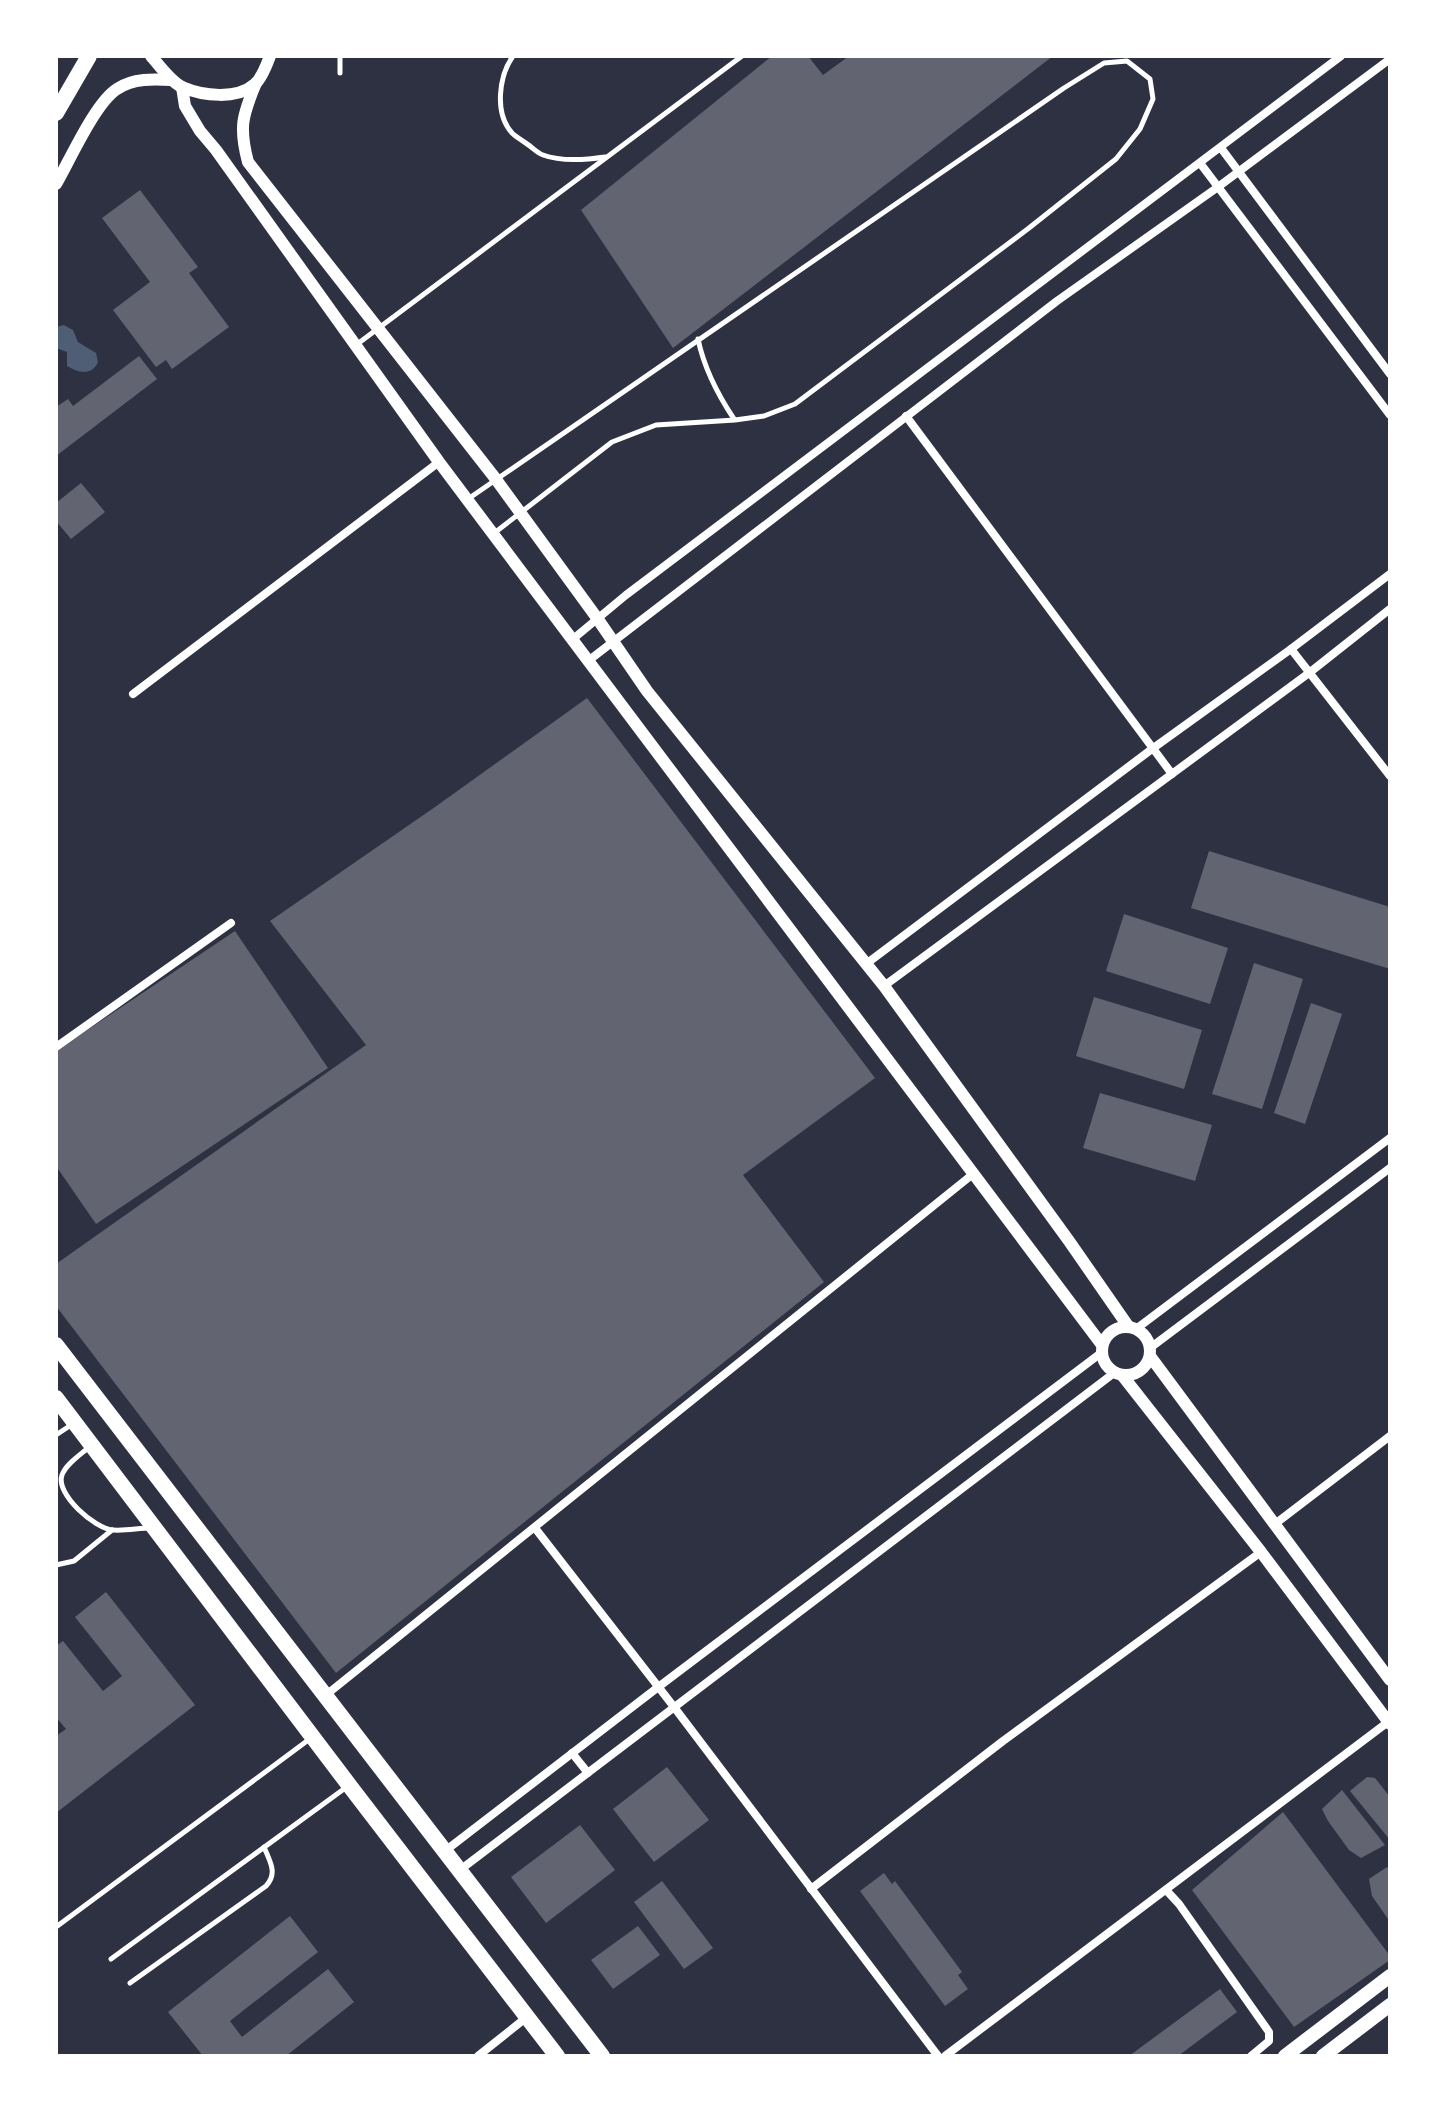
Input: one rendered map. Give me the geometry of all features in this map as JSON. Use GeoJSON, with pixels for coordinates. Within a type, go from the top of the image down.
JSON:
{"type":"FeatureCollection","features":[{"type":"Feature","properties":{"kind":"main road"},"geometry":{"type":"LineString","coordinates":[[56,113],[89,56]]}},
{"type":"Feature","properties":{"kind":"main road"},"geometry":{"type":"LineString","coordinates":[[56,1345],[602,2056]]}},
{"type":"Feature","properties":{"kind":"main road"},"geometry":{"type":"LineString","coordinates":[[56,1398],[557,2056]]}},
{"type":"Feature","properties":{"kind":"main road"},"geometry":{"type":"LineString","coordinates":[[1285,2056],[1390,1976]]}},
{"type":"Feature","properties":{"kind":"main road"},"geometry":{"type":"LineString","coordinates":[[1323,2056],[1390,2005]]}},
{"type":"Feature","properties":{"kind":"street"},"geometry":{"type":"LineString","coordinates":[[151,56],[177,83],[185,106],[200,131],[439,462],[1102,1349]]}},
{"type":"Feature","properties":{"kind":"street"},"geometry":{"type":"LineString","coordinates":[[270,56],[244,110],[242,138],[248,162],[495,478],[647,691],[884,986],[1132,1328],[1148,1340],[1150,1352],[1390,1680]]}},
{"type":"Feature","properties":{"kind":"street"},"geometry":{"type":"LineString","coordinates":[[573,639],[1341,56]]}},
{"type":"Feature","properties":{"kind":"street"},"geometry":{"type":"LineString","coordinates":[[588,661],[1057,301],[1218,187],[1390,59]]}},
{"type":"Feature","properties":{"kind":"street"},"geometry":{"type":"LineString","coordinates":[[56,184],[99,108],[117,89],[139,80],[177,83],[218,94],[241,91],[256,83]]}},
{"type":"Feature","properties":{"kind":"street"},"geometry":{"type":"LineString","coordinates":[[1221,148],[1390,374]]}},
{"type":"Feature","properties":{"kind":"street"},"geometry":{"type":"LineString","coordinates":[[1200,163],[1390,415]]}},
{"type":"Feature","properties":{"kind":"street"},"geometry":{"type":"LineString","coordinates":[[260,211],[277,199]]}},
{"type":"Feature","properties":{"kind":"street"},"geometry":{"type":"LineString","coordinates":[[906,416],[1172,774]]}},
{"type":"Feature","properties":{"kind":"street"},"geometry":{"type":"LineString","coordinates":[[133,694],[439,462]]}},
{"type":"Feature","properties":{"kind":"street"},"geometry":{"type":"LineString","coordinates":[[866,964],[1390,574]]}},
{"type":"Feature","properties":{"kind":"street"},"geometry":{"type":"LineString","coordinates":[[884,986],[1309,673],[1390,609]]}},
{"type":"Feature","properties":{"kind":"street"},"geometry":{"type":"LineString","coordinates":[[1291,649],[1390,776]]}},
{"type":"Feature","properties":{"kind":"street"},"geometry":{"type":"LineString","coordinates":[[56,1047],[231,923]]}},
{"type":"Feature","properties":{"kind":"street"},"geometry":{"type":"LineString","coordinates":[[945,2056],[1389,1723],[1261,1552],[1118,1374],[1103,1361],[1102,1349],[1104,1339],[1114,1329],[1132,1328],[1390,1138]]}},
{"type":"Feature","properties":{"kind":"street"},"geometry":{"type":"LineString","coordinates":[[459,1871],[1118,1374],[1136,1373],[1142,1369],[1150,1352],[1390,1168]]}},
{"type":"Feature","properties":{"kind":"street"},"geometry":{"type":"LineString","coordinates":[[325,1696],[973,1174]]}},
{"type":"Feature","properties":{"kind":"street"},"geometry":{"type":"LineString","coordinates":[[445,1851],[1102,1349]]}},
{"type":"Feature","properties":{"kind":"street"},"geometry":{"type":"LineString","coordinates":[[1275,1524],[1390,1436]]}},
{"type":"Feature","properties":{"kind":"street"},"geometry":{"type":"LineString","coordinates":[[535,1528],[938,2056]]}},
{"type":"Feature","properties":{"kind":"street"},"geometry":{"type":"LineString","coordinates":[[811,1889],[1003,1741],[1261,1552]]}},
{"type":"Feature","properties":{"kind":"street"},"geometry":{"type":"LineString","coordinates":[[572,1753],[588,1773]]}},
{"type":"Feature","properties":{"kind":"street"},"geometry":{"type":"LineString","coordinates":[[1166,1890],[1269,2032],[1269,2041],[1251,2056]]}},
{"type":"Feature","properties":{"kind":"street"},"geometry":{"type":"LineString","coordinates":[[478,2056],[527,2017]]}},
{"type":"Feature","properties":{"kind":"lane"},"geometry":{"type":"LineString","coordinates":[[340,56],[340,73]]}},
{"type":"Feature","properties":{"kind":"lane"},"geometry":{"type":"LineString","coordinates":[[513,56],[501,81],[504,117],[511,132],[542,155],[579,160],[608,156]]}},
{"type":"Feature","properties":{"kind":"lane"},"geometry":{"type":"LineString","coordinates":[[356,345],[742,56]]}},
{"type":"Feature","properties":{"kind":"lane"},"geometry":{"type":"LineString","coordinates":[[467,499],[1104,63],[1127,61],[1150,79],[1153,99],[1140,129],[1116,159],[795,404],[764,416],[656,425],[612,442],[493,534]]}},
{"type":"Feature","properties":{"kind":"lane"},"geometry":{"type":"LineString","coordinates":[[698,339],[701,356],[712,381],[735,420]]}},
{"type":"Feature","properties":{"kind":"lane"},"geometry":{"type":"LineString","coordinates":[[56,1435],[74,1423]]}},
{"type":"Feature","properties":{"kind":"lane"},"geometry":{"type":"LineString","coordinates":[[92,1444],[59,1477],[74,1504],[93,1523],[112,1530],[154,1528]]}},
{"type":"Feature","properties":{"kind":"lane"},"geometry":{"type":"LineString","coordinates":[[56,1565],[74,1561],[112,1530]]}},
{"type":"Feature","properties":{"kind":"lane"},"geometry":{"type":"LineString","coordinates":[[56,1927],[312,1737]]}},
{"type":"Feature","properties":{"kind":"lane"},"geometry":{"type":"LineString","coordinates":[[111,1959],[349,1785]]}},
{"type":"Feature","properties":{"kind":"lane"},"geometry":{"type":"LineString","coordinates":[[130,1983],[273,1879],[273,1870],[264,1847]]}},
{"type":"Feature","properties":{"kind":"water"},"geometry":{"type":"Polygon","coordinates":[[[64,325],[73,330],[78,342],[96,353],[98,362],[92,370],[80,372],[67,366],[67,352],[56,348],[56,327],[64,325]]]}},
{"type":"Feature","properties":{"kind":"building"},"geometry":{"type":"Polygon","coordinates":[[[772,56],[808,56],[823,75],[849,56],[1053,56],[673,348],[581,210],[772,56]]]}},
{"type":"Feature","properties":{"kind":"building"},"geometry":{"type":"Polygon","coordinates":[[[140,190],[198,267],[189,273],[229,327],[172,369],[166,360],[156,367],[113,310],[150,282],[102,218],[140,190]]]}},
{"type":"Feature","properties":{"kind":"building"},"geometry":{"type":"Polygon","coordinates":[[[139,356],[157,379],[56,456],[56,407],[68,399],[73,406],[139,356]]]}},
{"type":"Feature","properties":{"kind":"building"},"geometry":{"type":"Polygon","coordinates":[[[81,483],[105,512],[71,539],[56,521],[56,503],[81,483]]]}},
{"type":"Feature","properties":{"kind":"building"},"geometry":{"type":"Polygon","coordinates":[[[587,698],[875,1078],[743,1175],[824,1282],[336,1673],[56,1306],[56,1264],[366,1045],[270,921],[587,698]]]}},
{"type":"Feature","properties":{"kind":"building"},"geometry":{"type":"Polygon","coordinates":[[[1209,851],[1390,907],[1390,969],[1191,908],[1209,851]]]}},
{"type":"Feature","properties":{"kind":"building"},"geometry":{"type":"Polygon","coordinates":[[[1124,914],[1228,948],[1210,1004],[1106,971],[1124,914]]]}},
{"type":"Feature","properties":{"kind":"building"},"geometry":{"type":"Polygon","coordinates":[[[235,931],[328,1068],[96,1224],[56,1166],[56,1051],[235,931]]]}},
{"type":"Feature","properties":{"kind":"building"},"geometry":{"type":"Polygon","coordinates":[[[1254,963],[1303,979],[1262,1109],[1212,1094],[1254,963]]]}},
{"type":"Feature","properties":{"kind":"building"},"geometry":{"type":"Polygon","coordinates":[[[1094,997],[1202,1030],[1184,1089],[1076,1056],[1094,997]]]}},
{"type":"Feature","properties":{"kind":"building"},"geometry":{"type":"Polygon","coordinates":[[[1311,1003],[1342,1014],[1305,1124],[1274,1113],[1311,1003]]]}},
{"type":"Feature","properties":{"kind":"building"},"geometry":{"type":"Polygon","coordinates":[[[1100,1093],[1212,1125],[1195,1181],[1083,1148],[1100,1093]]]}},
{"type":"Feature","properties":{"kind":"building"},"geometry":{"type":"Polygon","coordinates":[[[106,1592],[195,1705],[56,1813],[56,1736],[66,1729],[56,1717],[56,1646],[63,1641],[103,1691],[122,1676],[75,1617],[106,1592]]]}},
{"type":"Feature","properties":{"kind":"building"},"geometry":{"type":"Polygon","coordinates":[[[667,1767],[709,1820],[654,1862],[613,1809],[667,1767]]]}},
{"type":"Feature","properties":{"kind":"building"},"geometry":{"type":"Polygon","coordinates":[[[1367,1777],[1375,1778],[1390,1797],[1390,1840],[1350,1791],[1367,1777]]]}},
{"type":"Feature","properties":{"kind":"building"},"geometry":{"type":"Polygon","coordinates":[[[1342,1790],[1385,1845],[1361,1858],[1349,1850],[1322,1809],[1342,1790]]]}},
{"type":"Feature","properties":{"kind":"building"},"geometry":{"type":"Polygon","coordinates":[[[1283,1812],[1390,1956],[1390,1960],[1294,2027],[1192,1890],[1283,1812]]]}},
{"type":"Feature","properties":{"kind":"building"},"geometry":{"type":"Polygon","coordinates":[[[580,1825],[615,1870],[546,1923],[511,1877],[580,1825]]]}},
{"type":"Feature","properties":{"kind":"building"},"geometry":{"type":"Polygon","coordinates":[[[1387,1867],[1390,1871],[1390,1922],[1372,1896],[1369,1879],[1387,1867]]]}},
{"type":"Feature","properties":{"kind":"building"},"geometry":{"type":"Polygon","coordinates":[[[884,1873],[892,1884],[895,1881],[962,1972],[958,1975],[968,1989],[945,2006],[860,1891],[884,1873]]]}},
{"type":"Feature","properties":{"kind":"building"},"geometry":{"type":"Polygon","coordinates":[[[662,1881],[713,1948],[684,1969],[634,1902],[662,1881]]]}},
{"type":"Feature","properties":{"kind":"building"},"geometry":{"type":"Polygon","coordinates":[[[290,1916],[318,1952],[230,2021],[242,2037],[328,1969],[354,2002],[286,2056],[203,2056],[168,2012],[290,1916]]]}},
{"type":"Feature","properties":{"kind":"building"},"geometry":{"type":"Polygon","coordinates":[[[638,1926],[660,1955],[613,1989],[591,1960],[638,1926]]]}},
{"type":"Feature","properties":{"kind":"building"},"geometry":{"type":"Polygon","coordinates":[[[1220,1989],[1237,2012],[1178,2056],[1129,2056],[1220,1989]]]}}]}
